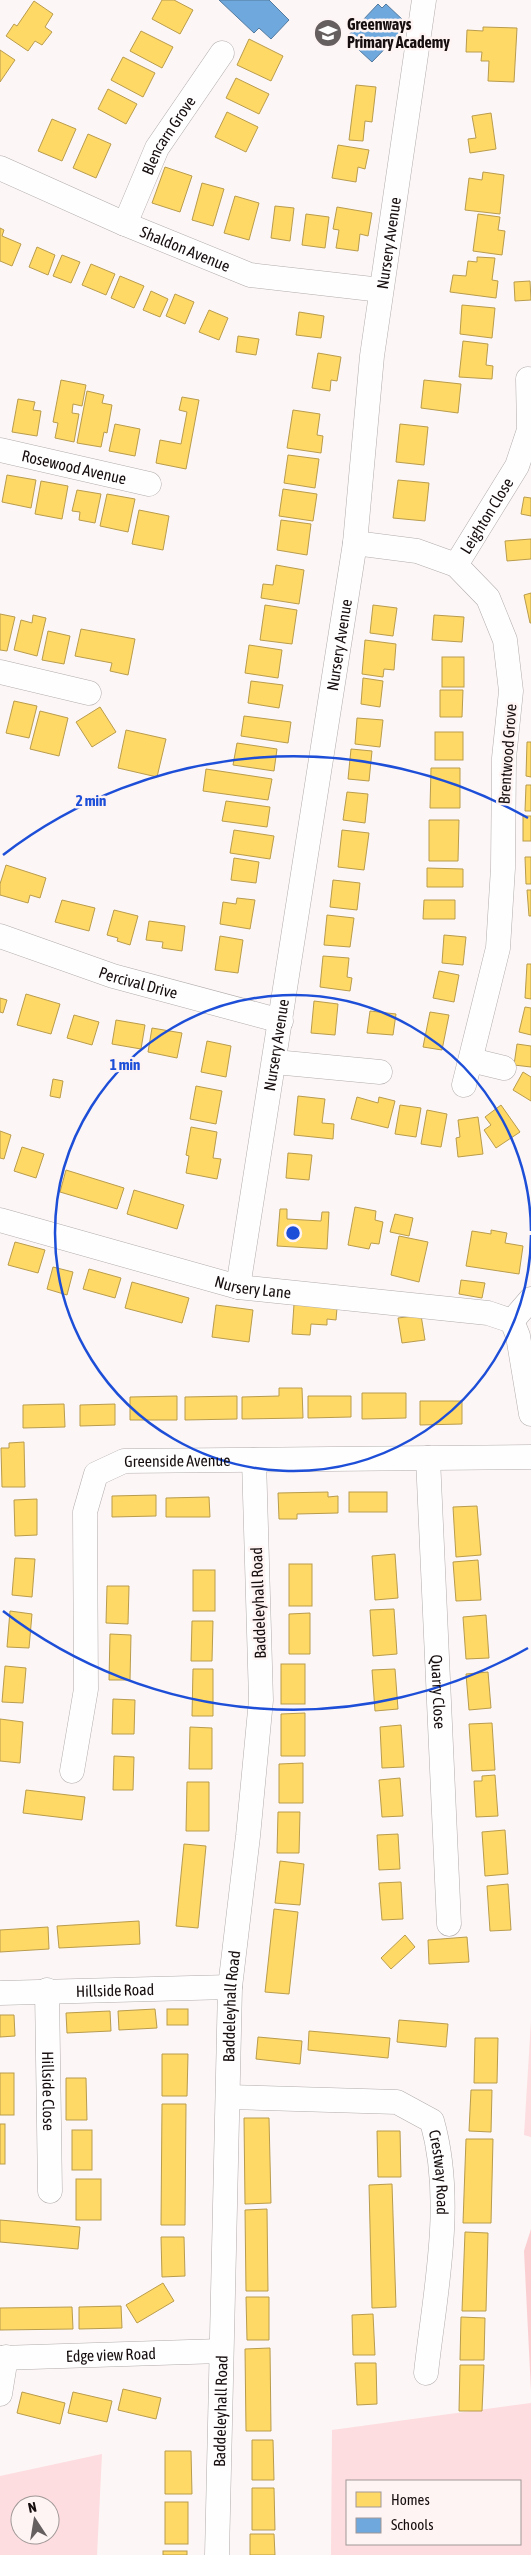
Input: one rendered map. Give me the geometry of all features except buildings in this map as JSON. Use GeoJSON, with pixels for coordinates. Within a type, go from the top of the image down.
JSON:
{"type":"FeatureCollection","features":[{"type":"Feature","properties":{"kind":"street","name":"Nursery Avenue"},"geometry":{"type":"LineString","coordinates":[[238,1287],[275,1062],[355,543],[372,356],[424,0]]}},
{"type":"Feature","properties":{"kind":"street","name":"Blencarn Grove"},"geometry":{"type":"LineString","coordinates":[[125,224],[157,148],[222,53]]}},
{"type":"Feature","properties":{"kind":"street","name":"Shaldon Avenue"},"geometry":{"type":"LineString","coordinates":[[0,168],[125,224],[250,275],[381,290]]}},
{"type":"Feature","properties":{"kind":"street","name":"Leighton Close"},"geometry":{"type":"LineString","coordinates":[[456,565],[517,466],[529,430],[528,379]]}},
{"type":"Feature","properties":{"kind":"street","name":"Rosewood Avenue"},"geometry":{"type":"LineString","coordinates":[[0,450],[149,484]]}},
{"type":"Feature","properties":{"kind":"street","name":"Brentwood Grove"},"geometry":{"type":"LineString","coordinates":[[355,543],[417,551],[456,565],[488,598],[505,640],[511,691],[504,758],[503,868],[498,948],[464,1085]]}},
{"type":"Feature","properties":{"kind":"street"},"geometry":{"type":"LineString","coordinates":[[0,672],[89,693]]}},
{"type":"Feature","properties":{"kind":"street","name":"Percival Drive"},"geometry":{"type":"LineString","coordinates":[[0,936],[113,976],[281,1021]]}},
{"type":"Feature","properties":{"kind":"street"},"geometry":{"type":"LineString","coordinates":[[471,1060],[504,1068]]}},
{"type":"Feature","properties":{"kind":"street"},"geometry":{"type":"LineString","coordinates":[[275,1062],[380,1072]]}},
{"type":"Feature","properties":{"kind":"street","name":"Nursery Lane"},"geometry":{"type":"LineString","coordinates":[[0,1220],[238,1287],[488,1313],[512,1321]]}},
{"type":"Feature","properties":{"kind":"street"},"geometry":{"type":"LineString","coordinates":[[531,1299],[512,1321],[518,1336],[531,1414]]}},
{"type":"Feature","properties":{"kind":"street","name":"Greenside Avenue"},"geometry":{"type":"LineString","coordinates":[[72,1770],[86,1689],[85,1512],[96,1474],[124,1461],[531,1457]]}},
{"type":"Feature","properties":{"kind":"street","name":"Quarry Close"},"geometry":{"type":"LineString","coordinates":[[428,1458],[449,1924]]}},
{"type":"Feature","properties":{"kind":"street","name":"Baddeleyhall Road"},"geometry":{"type":"LineString","coordinates":[[217,2555],[230,1987],[248,1836],[261,1700],[254,1460]]}},
{"type":"Feature","properties":{"kind":"street","name":"Hillside Road"},"geometry":{"type":"LineString","coordinates":[[0,1993],[47,1990],[230,1987]]}},
{"type":"Feature","properties":{"kind":"street","name":"Hillside Close"},"geometry":{"type":"LineString","coordinates":[[47,1990],[50,2191]]}},
{"type":"Feature","properties":{"kind":"street","name":"Crestway Road"},"geometry":{"type":"LineString","coordinates":[[228,2097],[397,2102],[432,2121],[440,2150],[443,2215],[426,2373]]}},
{"type":"Feature","properties":{"kind":"street","name":"Edge view Road"},"geometry":{"type":"LineString","coordinates":[[3,2358],[221,2351]]}},
{"type":"Feature","properties":{"kind":"street"},"geometry":{"type":"LineString","coordinates":[[0,2394],[3,2358]]}},
{"type":"Feature","properties":{"kind":"shaded area"},"geometry":{"type":"Polygon","coordinates":[[[531,2021],[531,2137],[524,2135],[531,2021]]]}},
{"type":"Feature","properties":{"kind":"shaded area"},"geometry":{"type":"Polygon","coordinates":[[[531,2229],[531,2391],[524,2251],[531,2229]]]}},
{"type":"Feature","properties":{"kind":"shaded area"},"geometry":{"type":"Polygon","coordinates":[[[531,2403],[531,2555],[331,2555],[332,2430],[531,2403]]]}},
{"type":"Feature","properties":{"kind":"shaded area"},"geometry":{"type":"Polygon","coordinates":[[[102,2454],[97,2555],[0,2555],[0,2476],[102,2454]]]}},
{"type":"Feature","properties":{"kind":"place","name":"Greenways Primary Academy"},"geometry":{"type":"Point","coordinates":[328,33]}}]}
